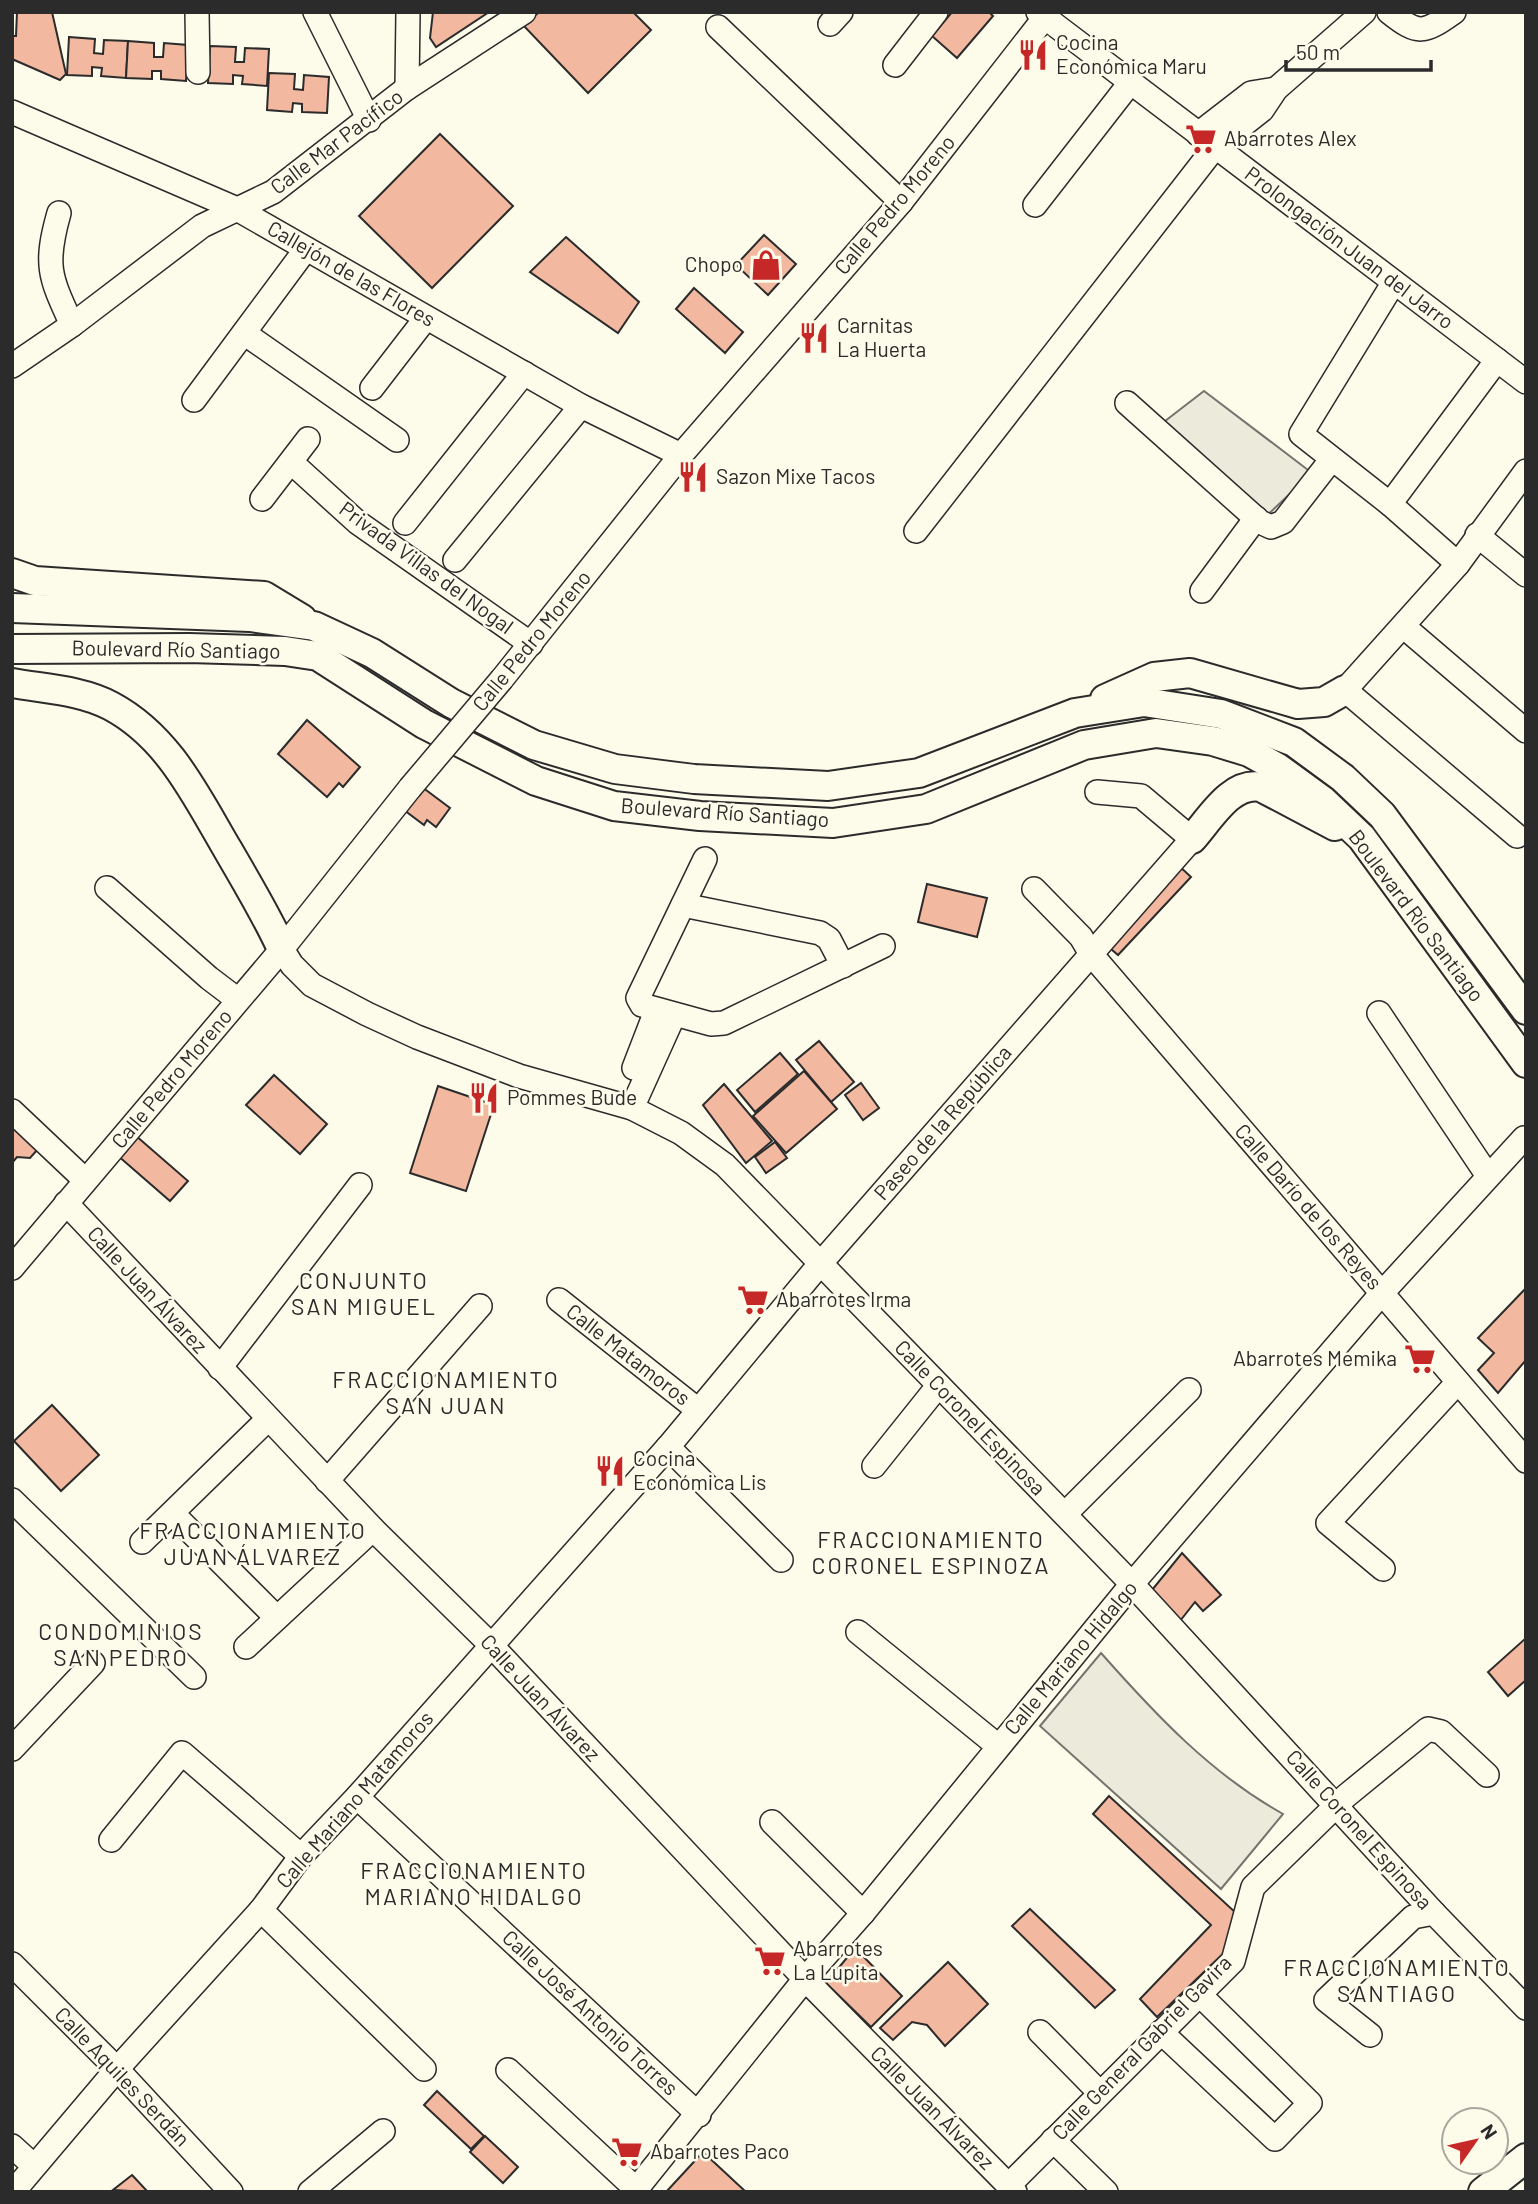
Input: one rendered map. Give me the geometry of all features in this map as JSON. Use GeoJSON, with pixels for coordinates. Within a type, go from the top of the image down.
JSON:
{"type":"FeatureCollection","features":[{"type":"Feature","properties":{"kind":"main road"},"geometry":{"type":"LineString","coordinates":[[12,573],[35,581],[264,596],[313,626]]}},
{"type":"Feature","properties":{"kind":"main road","name":"Boulevard Río Santiago"},"geometry":{"type":"LineString","coordinates":[[12,608],[250,617],[313,626],[372,653],[451,703],[534,746],[615,769],[694,779],[828,786],[919,773],[1075,713],[1144,702],[1221,714],[1294,742],[1343,778],[1381,815],[1526,1010]]}},
{"type":"Feature","properties":{"kind":"main road","name":"Boulevard Río Santiago"},"geometry":{"type":"LineString","coordinates":[[12,649],[189,648],[285,651],[318,656],[424,724],[536,781],[614,806],[700,816],[833,823],[926,808],[1084,745],[1156,733],[1213,741],[1249,752],[1278,768],[1322,800],[1362,838],[1526,1063]]}},
{"type":"Feature","properties":{"kind":"main road"},"geometry":{"type":"LineString","coordinates":[[1075,713],[1153,677],[1190,673],[1298,704],[1324,702],[1345,690]]}},
{"type":"Feature","properties":{"kind":"main road"},"geometry":{"type":"LineString","coordinates":[[12,683],[70,692],[111,706],[141,727],[167,751],[198,794],[261,903],[282,949]]}},
{"type":"Feature","properties":{"kind":"main road"},"geometry":{"type":"LineString","coordinates":[[1192,839],[1227,799],[1238,789],[1250,785],[1362,838]]}},
{"type":"Feature","properties":{"kind":"main road"},"geometry":{"type":"LineString","coordinates":[[1483,2192],[1526,2158]]}},
{"type":"Feature","properties":{"kind":"street"},"geometry":{"type":"LineString","coordinates":[[197,12],[198,72]]}},
{"type":"Feature","properties":{"kind":"street"},"geometry":{"type":"LineString","coordinates":[[315,12],[369,120]]}},
{"type":"Feature","properties":{"kind":"street"},"geometry":{"type":"LineString","coordinates":[[407,88],[408,12]]}},
{"type":"Feature","properties":{"kind":"street","name":"Calle Mar Pacífico"},"geometry":{"type":"LineString","coordinates":[[12,366],[72,325],[202,226],[273,192],[407,88],[524,12]]}},
{"type":"Feature","properties":{"kind":"street"},"geometry":{"type":"LineString","coordinates":[[895,65],[936,12]]}},
{"type":"Feature","properties":{"kind":"street"},"geometry":{"type":"LineString","coordinates":[[916,531],[1206,140],[1251,93],[1276,89],[1364,12]]}},
{"type":"Feature","properties":{"kind":"street"},"geometry":{"type":"LineString","coordinates":[[1389,12],[1420,30],[1430,29],[1454,12]]}},
{"type":"Feature","properties":{"kind":"street","name":"Prolongación Juan del Jarro"},"geometry":{"type":"LineString","coordinates":[[1044,14],[1130,83],[1526,382]]}},
{"type":"Feature","properties":{"kind":"street","name":"Calle Pedro Moreno"},"geometry":{"type":"LineString","coordinates":[[12,1268],[282,949],[410,788],[502,680],[681,455],[901,202],[1044,14]]}},
{"type":"Feature","properties":{"kind":"street"},"geometry":{"type":"LineString","coordinates":[[718,27],[901,202]]}},
{"type":"Feature","properties":{"kind":"street"},"geometry":{"type":"LineString","coordinates":[[1035,205],[1130,83]]}},
{"type":"Feature","properties":{"kind":"street","name":"Callejón de las Flores"},"geometry":{"type":"LineString","coordinates":[[12,112],[237,209],[581,406],[681,455]]}},
{"type":"Feature","properties":{"kind":"street"},"geometry":{"type":"LineString","coordinates":[[59,213],[49,252],[51,280],[72,325]]}},
{"type":"Feature","properties":{"kind":"street"},"geometry":{"type":"LineString","coordinates":[[194,400],[306,249]]}},
{"type":"Feature","properties":{"kind":"street"},"geometry":{"type":"LineString","coordinates":[[1394,282],[1301,434],[1390,504],[1458,564]]}},
{"type":"Feature","properties":{"kind":"street"},"geometry":{"type":"LineString","coordinates":[[372,388],[426,318]]}},
{"type":"Feature","properties":{"kind":"street"},"geometry":{"type":"LineString","coordinates":[[244,333],[397,440]]}},
{"type":"Feature","properties":{"kind":"street"},"geometry":{"type":"LineString","coordinates":[[1390,504],[1497,360]]}},
{"type":"Feature","properties":{"kind":"street"},"geometry":{"type":"LineString","coordinates":[[405,523],[524,373]]}},
{"type":"Feature","properties":{"kind":"street"},"geometry":{"type":"LineString","coordinates":[[1127,402],[1256,518],[1271,527],[1283,522],[1331,460]]}},
{"type":"Feature","properties":{"kind":"street"},"geometry":{"type":"LineString","coordinates":[[455,560],[581,406]]}},
{"type":"Feature","properties":{"kind":"street"},"geometry":{"type":"LineString","coordinates":[[262,499],[308,439]]}},
{"type":"Feature","properties":{"kind":"street","name":"Privada Villas del Nogal"},"geometry":{"type":"LineString","coordinates":[[291,462],[357,522],[530,644]]}},
{"type":"Feature","properties":{"kind":"street"},"geometry":{"type":"LineString","coordinates":[[1517,836],[1345,690],[1458,564],[1526,471]]}},
{"type":"Feature","properties":{"kind":"street"},"geometry":{"type":"LineString","coordinates":[[1202,592],[1256,518]]}},
{"type":"Feature","properties":{"kind":"street"},"geometry":{"type":"LineString","coordinates":[[1478,535],[1526,575]]}},
{"type":"Feature","properties":{"kind":"street"},"geometry":{"type":"LineString","coordinates":[[1403,626],[1526,731]]}},
{"type":"Feature","properties":{"kind":"street"},"geometry":{"type":"LineString","coordinates":[[1097,792],[1141,796],[1192,839]]}},
{"type":"Feature","properties":{"kind":"street","name":"Paseo de la República"},"geometry":{"type":"LineString","coordinates":[[698,1410],[820,1264],[1192,839]]}},
{"type":"Feature","properties":{"kind":"street"},"geometry":{"type":"LineString","coordinates":[[705,859],[638,998],[642,1005],[711,1024],[724,1023],[883,946]]}},
{"type":"Feature","properties":{"kind":"street"},"geometry":{"type":"LineString","coordinates":[[107,888],[209,978],[238,1000]]}},
{"type":"Feature","properties":{"kind":"street","name":"Calle Darío de los Reyes"},"geometry":{"type":"LineString","coordinates":[[1034,890],[1081,937],[1091,954],[1526,1461]]}},
{"type":"Feature","properties":{"kind":"street"},"geometry":{"type":"LineString","coordinates":[[683,905],[820,933],[829,939],[843,967]]}},
{"type":"Feature","properties":{"kind":"street","name":"Calle Coronel Espinosa"},"geometry":{"type":"LineString","coordinates":[[282,949],[292,965],[312,985],[417,1037],[519,1076],[625,1105],[681,1133],[725,1165],[1132,1584],[1434,1913],[1526,2008]]}},
{"type":"Feature","properties":{"kind":"street"},"geometry":{"type":"LineString","coordinates":[[625,1105],[665,1013]]}},
{"type":"Feature","properties":{"kind":"street"},"geometry":{"type":"LineString","coordinates":[[1379,1013],[1488,1175]]}},
{"type":"Feature","properties":{"kind":"street"},"geometry":{"type":"LineString","coordinates":[[12,1111],[85,1180]]}},
{"type":"Feature","properties":{"kind":"street","name":"Calle Mariano Hidalgo"},"geometry":{"type":"LineString","coordinates":[[635,2190],[699,2115],[805,1979],[863,1913],[1132,1584],[1382,1293],[1524,1138]]}},
{"type":"Feature","properties":{"kind":"street"},"geometry":{"type":"LineString","coordinates":[[220,1368],[360,1185]]}},
{"type":"Feature","properties":{"kind":"street","name":"Calle Juan Álvarez"},"geometry":{"type":"LineString","coordinates":[[65,1203],[373,1530],[491,1645],[805,1979],[1012,2188]]}},
{"type":"Feature","properties":{"kind":"street","name":"Calle Matamoros"},"geometry":{"type":"LineString","coordinates":[[559,1300],[698,1410]]}},
{"type":"Feature","properties":{"kind":"street"},"geometry":{"type":"LineString","coordinates":[[327,1481],[480,1306]]}},
{"type":"Feature","properties":{"kind":"street"},"geometry":{"type":"LineString","coordinates":[[1383,1569],[1328,1523],[1458,1382]]}},
{"type":"Feature","properties":{"kind":"street"},"geometry":{"type":"LineString","coordinates":[[874,1466],[938,1386]]}},
{"type":"Feature","properties":{"kind":"street"},"geometry":{"type":"LineString","coordinates":[[1065,1514],[1189,1390]]}},
{"type":"Feature","properties":{"kind":"street","name":"Calle Mariano Matamoros"},"geometry":{"type":"LineString","coordinates":[[13,2192],[117,2069],[261,1910],[301,1856],[357,1797],[698,1410]]}},
{"type":"Feature","properties":{"kind":"street"},"geometry":{"type":"LineString","coordinates":[[142,1542],[268,1419]]}},
{"type":"Feature","properties":{"kind":"street"},"geometry":{"type":"LineString","coordinates":[[668,1447],[781,1560]]}},
{"type":"Feature","properties":{"kind":"street"},"geometry":{"type":"LineString","coordinates":[[12,1500],[194,1677]]}},
{"type":"Feature","properties":{"kind":"street"},"geometry":{"type":"LineString","coordinates":[[173,1514],[276,1617]]}},
{"type":"Feature","properties":{"kind":"street"},"geometry":{"type":"LineString","coordinates":[[246,1647],[373,1530]]}},
{"type":"Feature","properties":{"kind":"street"},"geometry":{"type":"LineString","coordinates":[[858,1632],[998,1746]]}},
{"type":"Feature","properties":{"kind":"street"},"geometry":{"type":"LineString","coordinates":[[12,1749],[93,1663]]}},
{"type":"Feature","properties":{"kind":"street","name":"Calle General Gabriel Gavira"},"geometry":{"type":"LineString","coordinates":[[1012,2188],[1053,2140],[1233,1961],[1253,1887],[1337,1806],[1428,1729],[1441,1732],[1487,1775]]}},
{"type":"Feature","properties":{"kind":"street"},"geometry":{"type":"LineString","coordinates":[[111,1840],[183,1753],[301,1856]]}},
{"type":"Feature","properties":{"kind":"street","name":"Calle José Antonio Torres"},"geometry":{"type":"LineString","coordinates":[[357,1797],[699,2115]]}},
{"type":"Feature","properties":{"kind":"street"},"geometry":{"type":"LineString","coordinates":[[772,1822],[863,1913]]}},
{"type":"Feature","properties":{"kind":"street"},"geometry":{"type":"LineString","coordinates":[[261,1910],[424,2069]]}},
{"type":"Feature","properties":{"kind":"street"},"geometry":{"type":"LineString","coordinates":[[1370,2035],[1326,2000],[1413,1917],[1434,1913]]}},
{"type":"Feature","properties":{"kind":"street","name":"Calle Aquiles Serdán"},"geometry":{"type":"LineString","coordinates":[[12,1964],[117,2069],[231,2192]]}},
{"type":"Feature","properties":{"kind":"street"},"geometry":{"type":"LineString","coordinates":[[1161,2032],[1275,2139],[1310,2103],[1199,1994]]}},
{"type":"Feature","properties":{"kind":"street"},"geometry":{"type":"LineString","coordinates":[[1040,2032],[1100,2093]]}},
{"type":"Feature","properties":{"kind":"street"},"geometry":{"type":"LineString","coordinates":[[508,2070],[635,2190]]}},
{"type":"Feature","properties":{"kind":"street"},"geometry":{"type":"LineString","coordinates":[[310,2192],[383,2131]]}},
{"type":"Feature","properties":{"kind":"street"},"geometry":{"type":"LineString","coordinates":[[1053,2140],[1106,2192]]}},
{"type":"Feature","properties":{"kind":"street"},"geometry":{"type":"LineString","coordinates":[[12,2146],[34,2166]]}},
{"type":"Feature","properties":{"kind":"shaded area"},"geometry":{"type":"Polygon","coordinates":[[[1204,391],[1312,473],[1260,522],[1156,428],[1204,391]]]}},
{"type":"Feature","properties":{"kind":"shaded area"},"geometry":{"type":"Polygon","coordinates":[[[1101,1653],[1163,1720],[1208,1762],[1283,1814],[1221,1889],[1040,1726],[1101,1653]]]}},
{"type":"Feature","properties":{"kind":"building"},"geometry":{"type":"Polygon","coordinates":[[[17,12],[52,12],[66,74],[60,80],[12,59],[12,36],[16,36],[17,12]]]}},
{"type":"Feature","properties":{"kind":"building"},"geometry":{"type":"Polygon","coordinates":[[[433,12],[489,12],[436,47],[430,38],[433,12]]]}},
{"type":"Feature","properties":{"kind":"building"},"geometry":{"type":"Polygon","coordinates":[[[540,12],[633,12],[651,30],[588,93],[522,24],[540,12]]]}},
{"type":"Feature","properties":{"kind":"building"},"geometry":{"type":"Polygon","coordinates":[[[952,12],[989,12],[993,16],[957,58],[932,36],[952,12]]]}},
{"type":"Feature","properties":{"kind":"building"},"geometry":{"type":"Polygon","coordinates":[[[69,37],[95,39],[94,53],[103,54],[104,40],[128,41],[126,78],[101,76],[102,68],[92,67],[92,76],[67,75],[69,37]]]}},
{"type":"Feature","properties":{"kind":"building"},"geometry":{"type":"Polygon","coordinates":[[[128,41],[154,43],[154,57],[163,57],[164,43],[188,45],[186,81],[161,79],[161,71],[152,71],[152,79],[126,78],[128,41]]]}},
{"type":"Feature","properties":{"kind":"building"},"geometry":{"type":"Polygon","coordinates":[[[210,46],[236,47],[235,62],[244,62],[245,48],[269,49],[267,86],[242,84],[243,76],[233,75],[233,84],[208,83],[210,46]]]}},
{"type":"Feature","properties":{"kind":"building"},"geometry":{"type":"Polygon","coordinates":[[[269,73],[295,74],[294,89],[303,90],[304,75],[329,77],[327,113],[302,112],[302,104],[293,103],[292,112],[267,110],[269,73]]]}},
{"type":"Feature","properties":{"kind":"building"},"geometry":{"type":"Polygon","coordinates":[[[440,134],[513,206],[432,288],[359,216],[440,134]]]}},
{"type":"Feature","properties":{"kind":"building","name":"Chopo"},"geometry":{"type":"Polygon","coordinates":[[[764,235],[796,264],[768,295],[736,265],[764,235]]]}},
{"type":"Feature","properties":{"kind":"building"},"geometry":{"type":"Polygon","coordinates":[[[566,237],[639,302],[618,333],[530,272],[566,237]]]}},
{"type":"Feature","properties":{"kind":"building"},"geometry":{"type":"Polygon","coordinates":[[[694,288],[743,332],[725,353],[676,309],[694,288]]]}},
{"type":"Feature","properties":{"kind":"building"},"geometry":{"type":"Polygon","coordinates":[[[307,720],[360,767],[343,787],[339,783],[327,797],[278,754],[307,720]]]}},
{"type":"Feature","properties":{"kind":"building"},"geometry":{"type":"Polygon","coordinates":[[[422,787],[450,808],[436,827],[427,820],[424,825],[404,810],[422,787]]]}},
{"type":"Feature","properties":{"kind":"building"},"geometry":{"type":"Polygon","coordinates":[[[1177,864],[1191,877],[1118,955],[1104,943],[1177,864]]]}},
{"type":"Feature","properties":{"kind":"building"},"geometry":{"type":"Polygon","coordinates":[[[927,884],[987,898],[977,937],[918,922],[927,884]]]}},
{"type":"Feature","properties":{"kind":"building"},"geometry":{"type":"Polygon","coordinates":[[[819,1041],[854,1082],[831,1102],[796,1060],[819,1041]]]}},
{"type":"Feature","properties":{"kind":"building"},"geometry":{"type":"Polygon","coordinates":[[[780,1053],[798,1074],[755,1112],[737,1090],[780,1053]]]}},
{"type":"Feature","properties":{"kind":"building"},"geometry":{"type":"Polygon","coordinates":[[[804,1071],[837,1109],[786,1153],[753,1116],[804,1071]]]}},
{"type":"Feature","properties":{"kind":"building"},"geometry":{"type":"Polygon","coordinates":[[[274,1075],[327,1124],[300,1154],[246,1105],[274,1075]]]}},
{"type":"Feature","properties":{"kind":"building"},"geometry":{"type":"Polygon","coordinates":[[[861,1083],[879,1108],[863,1120],[845,1095],[861,1083]]]}},
{"type":"Feature","properties":{"kind":"building"},"geometry":{"type":"Polygon","coordinates":[[[724,1084],[772,1141],[746,1163],[703,1105],[724,1084]]]}},
{"type":"Feature","properties":{"kind":"building"},"geometry":{"type":"Polygon","coordinates":[[[438,1086],[494,1105],[466,1191],[410,1173],[438,1086]]]}},
{"type":"Feature","properties":{"kind":"building"},"geometry":{"type":"Polygon","coordinates":[[[12,1125],[38,1149],[30,1158],[17,1157],[12,1163],[12,1125]]]}},
{"type":"Feature","properties":{"kind":"building"},"geometry":{"type":"Polygon","coordinates":[[[135,1135],[188,1181],[170,1201],[117,1155],[135,1135]]]}},
{"type":"Feature","properties":{"kind":"building"},"geometry":{"type":"Polygon","coordinates":[[[775,1142],[787,1158],[766,1173],[755,1157],[775,1142]]]}},
{"type":"Feature","properties":{"kind":"building"},"geometry":{"type":"Polygon","coordinates":[[[1526,1288],[1526,1360],[1498,1393],[1478,1370],[1494,1353],[1478,1338],[1526,1288]]]}},
{"type":"Feature","properties":{"kind":"building"},"geometry":{"type":"Polygon","coordinates":[[[52,1405],[99,1455],[61,1491],[14,1441],[52,1405]]]}},
{"type":"Feature","properties":{"kind":"building"},"geometry":{"type":"Polygon","coordinates":[[[1182,1553],[1221,1595],[1203,1611],[1195,1602],[1180,1621],[1152,1590],[1182,1553]]]}},
{"type":"Feature","properties":{"kind":"building"},"geometry":{"type":"Polygon","coordinates":[[[1526,1638],[1526,1680],[1508,1696],[1488,1672],[1526,1638]]]}},
{"type":"Feature","properties":{"kind":"building"},"geometry":{"type":"Polygon","coordinates":[[[1109,1796],[1236,1913],[1229,1948],[1157,2017],[1140,1999],[1211,1925],[1093,1814],[1109,1796]]]}},
{"type":"Feature","properties":{"kind":"building"},"geometry":{"type":"Polygon","coordinates":[[[1030,1909],[1115,1990],[1095,2008],[1012,1926],[1030,1909]]]}},
{"type":"Feature","properties":{"kind":"building"},"geometry":{"type":"Polygon","coordinates":[[[855,1948],[902,1996],[871,2027],[826,1983],[855,1948]]]}},
{"type":"Feature","properties":{"kind":"building"},"geometry":{"type":"Polygon","coordinates":[[[948,1962],[988,2004],[945,2046],[927,2025],[912,2022],[893,2040],[880,2028],[948,1962]]]}},
{"type":"Feature","properties":{"kind":"building"},"geometry":{"type":"Polygon","coordinates":[[[437,2091],[484,2136],[471,2149],[424,2105],[437,2091]]]}},
{"type":"Feature","properties":{"kind":"building"},"geometry":{"type":"Polygon","coordinates":[[[485,2136],[518,2167],[503,2183],[470,2152],[485,2136]]]}},
{"type":"Feature","properties":{"kind":"building"},"geometry":{"type":"Polygon","coordinates":[[[703,2152],[746,2192],[666,2192],[703,2152]]]}},
{"type":"Feature","properties":{"kind":"building"},"geometry":{"type":"Polygon","coordinates":[[[132,2175],[148,2192],[113,2190],[132,2175]]]}},
{"type":"Feature","properties":{"kind":"place","name":"Cocina Económica Maru"},"geometry":{"type":"Point","coordinates":[1033,55]}},
{"type":"Feature","properties":{"kind":"place","name":"Abarrotes Alex"},"geometry":{"type":"Point","coordinates":[1201,139]}},
{"type":"Feature","properties":{"kind":"place","name":"Chopo"},"geometry":{"type":"Point","coordinates":[766,265]}},
{"type":"Feature","properties":{"kind":"place","name":"Carnitas La Huerta"},"geometry":{"type":"Point","coordinates":[814,338]}},
{"type":"Feature","properties":{"kind":"place","name":"Sazon Mixe Tacos"},"geometry":{"type":"Point","coordinates":[693,477]}},
{"type":"Feature","properties":{"kind":"place","name":"Pommes Bude"},"geometry":{"type":"Point","coordinates":[484,1098]}},
{"type":"Feature","properties":{"kind":"place","name":"Abarrotes Irma"},"geometry":{"type":"Point","coordinates":[753,1300]}},
{"type":"Feature","properties":{"kind":"place","name":"Abarrotes Memika"},"geometry":{"type":"Point","coordinates":[1420,1359]}},
{"type":"Feature","properties":{"kind":"place","name":"Cocina Económica Lis"},"geometry":{"type":"Point","coordinates":[610,1471]}},
{"type":"Feature","properties":{"kind":"place","name":"Abarrotes La Lupita"},"geometry":{"type":"Point","coordinates":[770,1961]}},
{"type":"Feature","properties":{"kind":"place","name":"Abarrotes Paco"},"geometry":{"type":"Point","coordinates":[627,2152]}},
{"type":"Feature","properties":{"kind":"district","name":"CONJUNTO SAN MIGUEL"},"geometry":{"type":"Point","coordinates":[364,1294]}},
{"type":"Feature","properties":{"kind":"district","name":"FRACCIONAMIENTO SAN JUAN"},"geometry":{"type":"Point","coordinates":[446,1393]}},
{"type":"Feature","properties":{"kind":"district","name":"FRACCIONAMIENTO JUAN ÁLVAREZ"},"geometry":{"type":"Point","coordinates":[253,1544]}},
{"type":"Feature","properties":{"kind":"district","name":"FRACCIONAMIENTO CORONEL ESPINOZA"},"geometry":{"type":"Point","coordinates":[931,1553]}},
{"type":"Feature","properties":{"kind":"district","name":"CONDOMINIOS SAN PEDRO"},"geometry":{"type":"Point","coordinates":[121,1645]}},
{"type":"Feature","properties":{"kind":"district","name":"FRACCIONAMIENTO MARIANO HIDALGO"},"geometry":{"type":"Point","coordinates":[474,1884]}},
{"type":"Feature","properties":{"kind":"district","name":"FRACCIONAMIENTO SANTIAGO"},"geometry":{"type":"Point","coordinates":[1397,1981]}}]}
